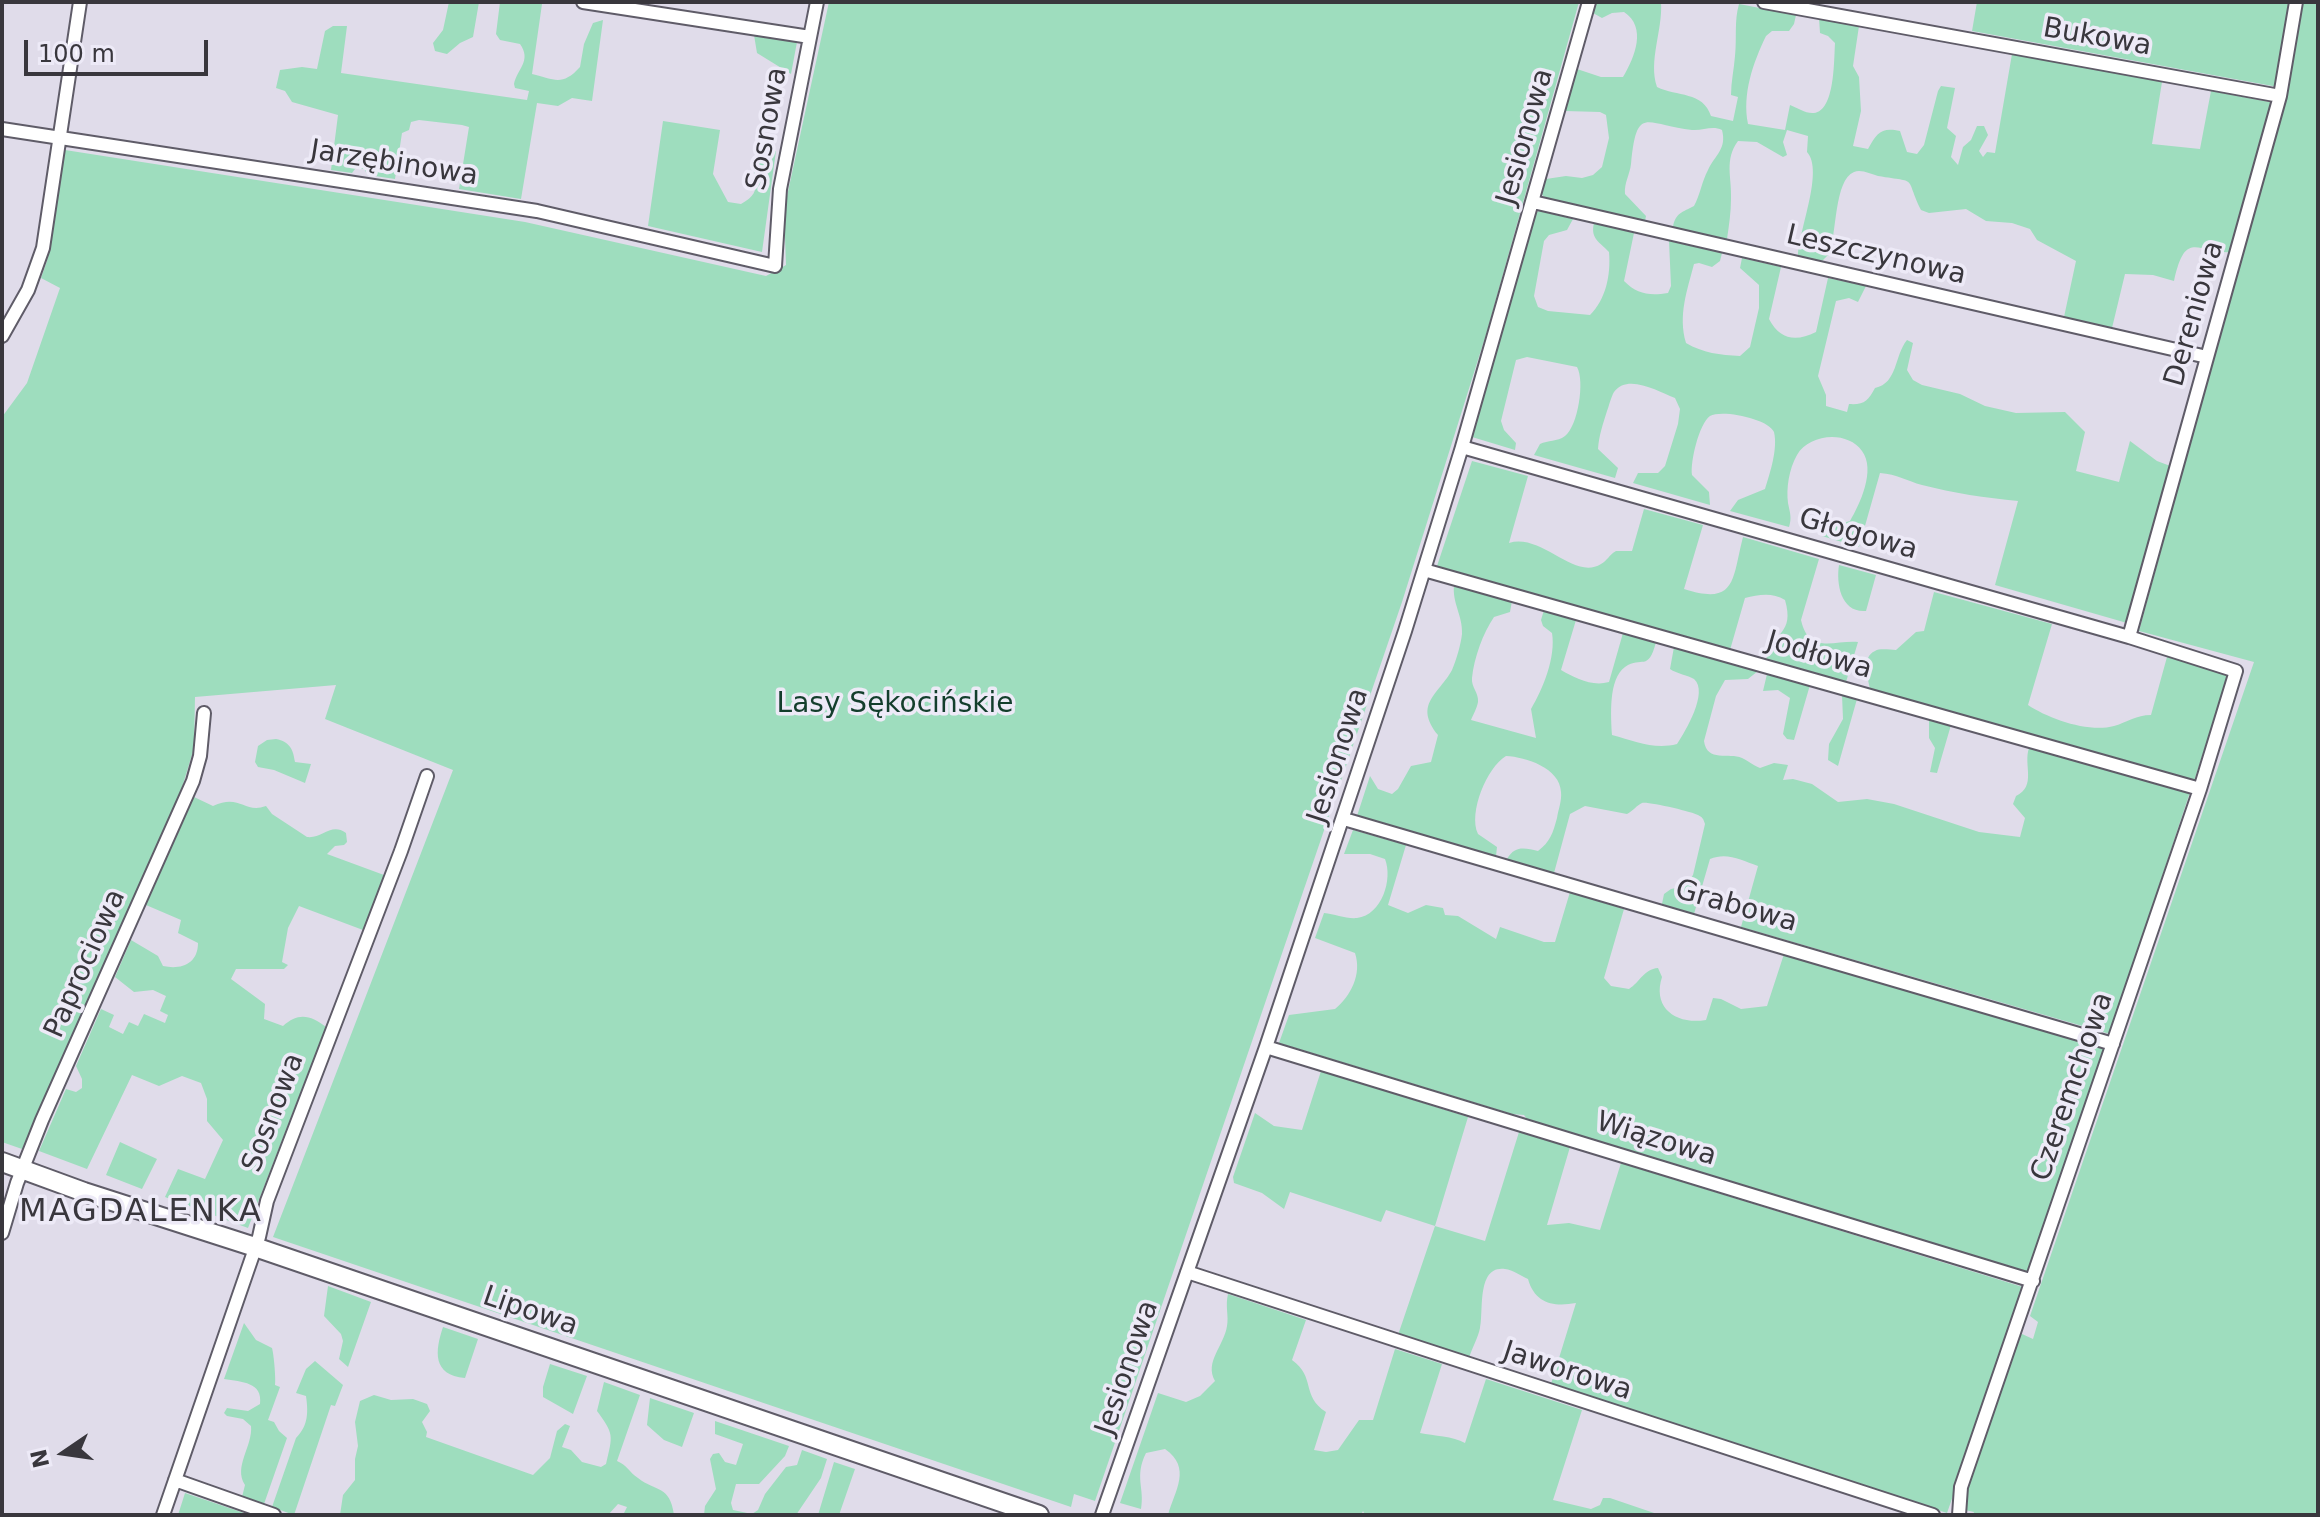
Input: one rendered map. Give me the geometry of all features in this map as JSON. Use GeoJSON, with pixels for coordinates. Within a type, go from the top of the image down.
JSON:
{"type":"FeatureCollection","features":[{"type":"Feature","properties":{"kind":"street"},"geometry":{"type":"LineString","coordinates":[[2,336],[20,306],[41,257],[80,2]]}},
{"type":"Feature","properties":{"kind":"street"},"geometry":{"type":"LineString","coordinates":[[583,2],[810,37]]}},
{"type":"Feature","properties":{"kind":"street","name":"Sosnowa"},"geometry":{"type":"LineString","coordinates":[[775,266],[780,189],[817,2]]}},
{"type":"Feature","properties":{"kind":"street","name":"Jesionowa"},"geometry":{"type":"LineString","coordinates":[[1102,1515],[1344,819],[1462,447],[1589,2]]}},
{"type":"Feature","properties":{"kind":"street","name":"Bukowa"},"geometry":{"type":"LineString","coordinates":[[1764,2],[2280,96]]}},
{"type":"Feature","properties":{"kind":"street","name":"Dereniowa"},"geometry":{"type":"LineString","coordinates":[[2129,637],[2280,96],[2296,2]]}},
{"type":"Feature","properties":{"kind":"street","name":"Jarzębinowa"},"geometry":{"type":"LineString","coordinates":[[2,129],[537,211],[775,266]]}},
{"type":"Feature","properties":{"kind":"street","name":"Leszczynowa"},"geometry":{"type":"LineString","coordinates":[[1533,202],[2207,357]]}},
{"type":"Feature","properties":{"kind":"street","name":"Głogowa"},"geometry":{"type":"LineString","coordinates":[[1462,447],[2129,637],[2232,668],[2236,674]]}},
{"type":"Feature","properties":{"kind":"street","name":"Jodłowa"},"geometry":{"type":"LineString","coordinates":[[1424,570],[2200,789]]}},
{"type":"Feature","properties":{"kind":"street","name":"Czeremchowa"},"geometry":{"type":"LineString","coordinates":[[1959,1515],[1961,1487],[2200,789],[2236,674]]}},
{"type":"Feature","properties":{"kind":"street","name":"Paprociowa"},"geometry":{"type":"LineString","coordinates":[[2,1233],[23,1168],[193,781],[200,756],[204,713]]}},
{"type":"Feature","properties":{"kind":"street","name":"Sosnowa"},"geometry":{"type":"LineString","coordinates":[[163,1515],[255,1247],[267,1201],[427,776]]}},
{"type":"Feature","properties":{"kind":"street","name":"Grabowa"},"geometry":{"type":"LineString","coordinates":[[1344,819],[2113,1044]]}},
{"type":"Feature","properties":{"kind":"street","name":"Wiązowa"},"geometry":{"type":"LineString","coordinates":[[1266,1047],[2033,1281]]}},
{"type":"Feature","properties":{"kind":"street","name":"Lipowa"},"geometry":{"type":"LineString","coordinates":[[2,1162],[1039,1515]]}},
{"type":"Feature","properties":{"kind":"street","name":"Jaworowa"},"geometry":{"type":"LineString","coordinates":[[1187,1272],[1933,1515]]}},
{"type":"Feature","properties":{"kind":"street"},"geometry":{"type":"LineString","coordinates":[[175,1480],[274,1515]]}},
{"type":"Feature","properties":{"kind":"green space"},"geometry":{"type":"Polygon","coordinates":[[[449,2],[479,2],[473,37],[447,54],[435,51],[433,43],[443,30],[449,2]]]}},
{"type":"Feature","properties":{"kind":"green space"},"geometry":{"type":"Polygon","coordinates":[[[500,2],[542,4],[532,74],[552,79],[568,77],[580,67],[584,44],[593,23],[603,20],[592,101],[572,98],[558,106],[537,103],[521,199],[459,189],[469,127],[462,125],[419,120],[411,122],[409,130],[402,133],[395,179],[368,175],[364,169],[355,169],[352,173],[331,170],[338,115],[292,102],[285,91],[276,88],[280,70],[302,67],[317,69],[325,31],[333,26],[347,26],[341,73],[527,100],[529,91],[515,88],[514,84],[524,60],[523,50],[520,44],[500,40],[496,34],[500,2]]]}},
{"type":"Feature","properties":{"kind":"green space","name":"Lasy Sękocińskie"},"geometry":{"type":"Polygon","coordinates":[[[829,2],[1579,2],[1488,328],[1402,602],[1095,1501],[1074,1494],[1071,1507],[273,1237],[453,770],[325,719],[336,685],[195,697],[194,748],[181,791],[22,1149],[2,1142],[2,417],[27,383],[60,288],[41,278],[47,261],[65,150],[525,222],[766,276],[786,265],[784,210],[829,2]]]}},
{"type":"Feature","properties":{"kind":"green space"},"geometry":{"type":"Polygon","coordinates":[[[1596,2],[1661,2],[1654,67],[1657,87],[1696,98],[1711,116],[1733,121],[1738,97],[1731,95],[1739,4],[1796,15],[1789,31],[1772,31],[1766,36],[1753,68],[1746,101],[1748,124],[1785,130],[1790,105],[1814,113],[1821,110],[1830,94],[1835,43],[1820,33],[1819,18],[1859,26],[1853,66],[1859,77],[1861,111],[1853,146],[1868,149],[1880,132],[1894,130],[1900,131],[1907,152],[1917,154],[1924,145],[1938,91],[1941,86],[1955,88],[1947,128],[1956,136],[1951,157],[1958,165],[1963,147],[1971,140],[1977,126],[1984,126],[1988,135],[1979,151],[1983,157],[1987,152],[1995,153],[2012,54],[2162,82],[2152,144],[2200,149],[2211,91],[2275,103],[2233,252],[2195,247],[2189,249],[2183,254],[2174,281],[2153,275],[2125,274],[2112,328],[2064,317],[2076,261],[2037,240],[2030,229],[2012,223],[1986,221],[1966,209],[1929,213],[1921,210],[1909,182],[1863,171],[1854,172],[1843,185],[1829,254],[1822,261],[1798,256],[1813,172],[1807,152],[1808,136],[1787,130],[1783,142],[1787,155],[1783,157],[1757,142],[1738,141],[1734,148],[1730,162],[1731,204],[1727,239],[1673,227],[1678,216],[1694,206],[1706,174],[1722,147],[1722,130],[1718,129],[1692,130],[1654,123],[1641,126],[1633,145],[1625,194],[1646,216],[1645,221],[1544,197],[1541,193],[1546,179],[1566,176],[1582,178],[1593,175],[1602,167],[1609,138],[1606,115],[1600,112],[1565,111],[1577,69],[1601,77],[1623,77],[1635,52],[1637,34],[1631,18],[1624,12],[1602,18],[1593,13],[1596,2]]]}},
{"type":"Feature","properties":{"kind":"green space"},"geometry":{"type":"Polygon","coordinates":[[[1977,2],[2291,2],[2278,87],[1972,31],[1977,2]]]}},
{"type":"Feature","properties":{"kind":"green space"},"geometry":{"type":"Polygon","coordinates":[[[2301,2],[2318,2],[2318,1515],[1973,1515],[1974,1512],[1965,1510],[1965,1485],[2018,1337],[2022,1334],[2033,1339],[2038,1322],[2030,1316],[2254,662],[2139,631],[2284,99],[2301,2]]]}},
{"type":"Feature","properties":{"kind":"green space"},"geometry":{"type":"Polygon","coordinates":[[[754,35],[797,42],[791,74],[757,53],[754,35]]]}},
{"type":"Feature","properties":{"kind":"green space"},"geometry":{"type":"Polygon","coordinates":[[[663,121],[720,130],[713,174],[728,202],[741,204],[749,199],[756,188],[756,154],[767,149],[776,151],[762,252],[648,226],[663,121]]]}},
{"type":"Feature","properties":{"kind":"green space"},"geometry":{"type":"Polygon","coordinates":[[[1539,211],[1573,219],[1567,230],[1549,235],[1544,241],[1534,296],[1538,307],[1548,311],[1590,315],[1600,302],[1608,278],[1609,252],[1595,237],[1594,223],[1634,233],[1624,281],[1644,293],[1668,293],[1671,286],[1669,241],[1722,253],[1720,261],[1712,267],[1694,264],[1683,313],[1686,343],[1712,353],[1740,356],[1750,347],[1759,308],[1759,285],[1740,268],[1742,258],[1781,267],[1769,319],[1778,331],[1789,337],[1816,332],[1828,278],[1866,286],[1858,302],[1849,298],[1836,301],[1818,376],[1826,395],[1826,406],[1847,412],[1849,404],[1865,401],[1875,388],[1888,381],[1907,340],[1913,343],[1907,370],[1913,380],[1922,385],[2016,413],[2065,412],[2085,432],[2076,471],[2119,482],[2130,441],[2157,461],[2173,467],[2127,623],[1995,585],[2018,501],[1946,490],[1880,473],[1859,547],[1822,536],[1826,528],[1850,521],[1865,487],[1866,459],[1855,444],[1847,440],[1819,439],[1797,455],[1788,485],[1789,527],[1730,511],[1738,500],[1765,489],[1774,453],[1774,432],[1764,423],[1745,416],[1710,416],[1699,435],[1692,475],[1709,492],[1710,505],[1633,483],[1638,473],[1658,473],[1665,466],[1680,409],[1675,398],[1644,386],[1627,384],[1614,392],[1604,420],[1598,449],[1618,468],[1615,478],[1534,455],[1540,444],[1559,439],[1570,431],[1580,392],[1577,367],[1527,357],[1516,360],[1501,421],[1504,430],[1516,443],[1515,450],[1472,437],[1535,213],[1539,211]]]}},
{"type":"Feature","properties":{"kind":"green space"},"geometry":{"type":"Polygon","coordinates":[[[1472,461],[1528,476],[1509,543],[1534,544],[1580,566],[1591,568],[1616,551],[1632,551],[1644,509],[1703,525],[1684,589],[1714,594],[1723,591],[1733,576],[1743,537],[1819,559],[1801,620],[1805,631],[1816,642],[1858,642],[1846,682],[1766,660],[1787,620],[1785,600],[1775,596],[1745,598],[1730,650],[1437,566],[1472,461]]]}},
{"type":"Feature","properties":{"kind":"green space"},"geometry":{"type":"Polygon","coordinates":[[[1839,565],[1876,575],[1866,611],[1851,607],[1842,596],[1838,580],[1839,565]]]}},
{"type":"Feature","properties":{"kind":"green space"},"geometry":{"type":"Polygon","coordinates":[[[1454,585],[1512,601],[1510,612],[1494,617],[1480,646],[1472,678],[1478,702],[1471,720],[1536,738],[1531,709],[1548,672],[1553,642],[1552,633],[1541,620],[1544,610],[1576,620],[1561,670],[1584,681],[1609,682],[1623,633],[1656,642],[1647,660],[1625,667],[1616,680],[1612,699],[1612,735],[1652,745],[1677,744],[1694,712],[1699,693],[1694,679],[1670,669],[1674,647],[1758,671],[1748,679],[1725,680],[1716,696],[1704,741],[1706,748],[1714,754],[1737,756],[1760,768],[1774,763],[1788,765],[1783,780],[1812,784],[1838,802],[1867,799],[1894,804],[1979,832],[2020,837],[2025,818],[2013,804],[2028,781],[2029,748],[2190,792],[2110,1034],[1741,927],[1758,866],[1740,859],[1722,856],[1710,859],[1694,914],[1662,904],[1664,894],[1685,886],[1693,875],[1705,824],[1701,817],[1688,812],[1646,803],[1627,814],[1585,806],[1570,814],[1554,873],[1507,859],[1517,850],[1538,851],[1545,844],[1554,828],[1560,802],[1561,792],[1555,776],[1541,765],[1523,759],[1506,756],[1499,762],[1486,780],[1477,803],[1478,834],[1497,847],[1496,856],[1357,816],[1370,776],[1378,789],[1392,794],[1411,766],[1431,762],[1438,735],[1431,724],[1428,707],[1452,670],[1462,634],[1454,585]]]}},
{"type":"Feature","properties":{"kind":"green space"},"geometry":{"type":"Polygon","coordinates":[[[1934,592],[2052,624],[2028,705],[2070,723],[2104,728],[2151,715],[2167,657],[2229,674],[2194,781],[1870,689],[1866,668],[1868,658],[1877,650],[1896,650],[1916,632],[1924,631],[1934,592]]]}},
{"type":"Feature","properties":{"kind":"green space"},"geometry":{"type":"Polygon","coordinates":[[[1767,674],[1810,685],[1794,740],[1787,739],[1783,734],[1790,698],[1778,690],[1763,691],[1767,674]]]}},
{"type":"Feature","properties":{"kind":"green space"},"geometry":{"type":"Polygon","coordinates":[[[1842,695],[1857,699],[1838,766],[1828,760],[1829,744],[1843,719],[1842,695]]]}},
{"type":"Feature","properties":{"kind":"green space"},"geometry":{"type":"Polygon","coordinates":[[[1929,719],[1951,725],[1937,773],[1930,772],[1935,748],[1929,738],[1929,719]]]}},
{"type":"Feature","properties":{"kind":"green space"},"geometry":{"type":"Polygon","coordinates":[[[276,739],[290,747],[295,762],[311,764],[305,783],[258,767],[255,762],[258,746],[276,739]]]}},
{"type":"Feature","properties":{"kind":"green space"},"geometry":{"type":"Polygon","coordinates":[[[194,797],[213,806],[236,802],[252,808],[266,806],[272,814],[307,837],[341,830],[346,833],[347,842],[335,846],[327,854],[384,875],[363,930],[299,906],[288,928],[282,962],[288,965],[284,969],[236,969],[231,979],[265,1004],[264,1019],[283,1026],[304,1017],[326,1027],[248,1228],[165,1197],[178,1169],[205,1179],[223,1140],[207,1121],[207,1099],[201,1083],[182,1076],[159,1086],[132,1075],[87,1169],[39,1151],[66,1089],[76,1092],[82,1088],[76,1066],[101,1009],[114,1015],[109,1027],[123,1034],[129,1022],[138,1026],[144,1014],[165,1023],[168,1015],[160,1011],[166,996],[153,990],[134,992],[115,977],[131,940],[158,956],[163,966],[182,966],[195,956],[198,943],[178,933],[181,920],[146,905],[194,797]]]}},
{"type":"Feature","properties":{"kind":"green space"},"geometry":{"type":"Polygon","coordinates":[[[1353,830],[1406,845],[1388,905],[1408,913],[1426,905],[1443,908],[1445,915],[1458,916],[1496,939],[1500,927],[1544,942],[1555,942],[1570,892],[1624,909],[1604,978],[1611,986],[1629,989],[1646,973],[1658,968],[1662,977],[1660,998],[1664,1006],[1676,1017],[1685,1020],[1706,1020],[1713,998],[1741,1009],[1767,1006],[1784,954],[2106,1049],[2031,1273],[1527,1119],[1524,1115],[1512,1114],[1279,1043],[1289,1015],[1335,1009],[1354,984],[1357,969],[1355,953],[1315,938],[1324,913],[1357,918],[1373,910],[1383,895],[1388,876],[1385,859],[1370,854],[1344,854],[1353,830]]]}},
{"type":"Feature","properties":{"kind":"green space"},"geometry":{"type":"Polygon","coordinates":[[[1321,1071],[1468,1117],[1435,1226],[1386,1210],[1381,1222],[1290,1192],[1284,1209],[1262,1193],[1234,1183],[1233,1177],[1255,1113],[1274,1126],[1302,1130],[1321,1071]]]}},
{"type":"Feature","properties":{"kind":"green space"},"geometry":{"type":"Polygon","coordinates":[[[1519,1132],[1570,1147],[1547,1225],[1569,1223],[1600,1230],[1621,1163],[2026,1288],[1947,1513],[1551,1384],[1576,1303],[1546,1302],[1535,1294],[1528,1279],[1505,1269],[1489,1274],[1485,1282],[1480,1328],[1469,1358],[1398,1335],[1435,1226],[1485,1241],[1519,1132]]]}},
{"type":"Feature","properties":{"kind":"green space"},"geometry":{"type":"Polygon","coordinates":[[[120,1142],[157,1159],[142,1189],[106,1175],[120,1142]]]}},
{"type":"Feature","properties":{"kind":"green space"},"geometry":{"type":"Polygon","coordinates":[[[328,1286],[371,1302],[348,1367],[339,1359],[343,1341],[341,1334],[324,1316],[328,1286]]]}},
{"type":"Feature","properties":{"kind":"green space"},"geometry":{"type":"Polygon","coordinates":[[[1228,1294],[1306,1320],[1292,1360],[1304,1373],[1314,1400],[1326,1412],[1314,1450],[1338,1450],[1359,1420],[1373,1420],[1395,1349],[1442,1364],[1420,1433],[1465,1443],[1486,1379],[1582,1410],[1553,1500],[1591,1509],[1600,1505],[1603,1498],[1610,1498],[1660,1515],[1365,1515],[1363,1511],[1361,1515],[1168,1515],[1180,1472],[1173,1456],[1165,1449],[1146,1453],[1140,1476],[1141,1509],[1120,1503],[1158,1393],[1186,1402],[1200,1396],[1215,1381],[1212,1367],[1227,1326],[1228,1294]]]}},
{"type":"Feature","properties":{"kind":"green space"},"geometry":{"type":"Polygon","coordinates":[[[244,1323],[256,1340],[272,1348],[275,1385],[280,1387],[268,1420],[274,1422],[287,1438],[264,1504],[242,1497],[245,1485],[241,1471],[251,1426],[243,1419],[224,1413],[227,1408],[248,1411],[260,1404],[255,1387],[224,1379],[244,1323]]]}},
{"type":"Feature","properties":{"kind":"green space"},"geometry":{"type":"Polygon","coordinates":[[[443,1327],[478,1339],[465,1378],[454,1376],[441,1367],[438,1345],[443,1327]]]}},
{"type":"Feature","properties":{"kind":"green space"},"geometry":{"type":"Polygon","coordinates":[[[315,1361],[343,1385],[335,1406],[331,1405],[294,1515],[272,1507],[296,1438],[307,1418],[306,1396],[296,1393],[306,1369],[315,1361]]]}},
{"type":"Feature","properties":{"kind":"green space"},"geometry":{"type":"Polygon","coordinates":[[[550,1364],[587,1376],[573,1414],[543,1397],[550,1364]]]}},
{"type":"Feature","properties":{"kind":"green space"},"geometry":{"type":"Polygon","coordinates":[[[604,1382],[640,1395],[617,1461],[666,1494],[674,1515],[623,1515],[627,1507],[618,1504],[608,1515],[340,1515],[343,1495],[355,1480],[358,1446],[355,1422],[360,1401],[374,1395],[391,1400],[413,1399],[427,1404],[430,1411],[422,1422],[426,1437],[533,1475],[550,1458],[557,1431],[565,1424],[570,1426],[562,1447],[571,1450],[582,1462],[601,1467],[606,1464],[610,1435],[597,1411],[604,1382]]]}},
{"type":"Feature","properties":{"kind":"green space"},"geometry":{"type":"Polygon","coordinates":[[[650,1398],[694,1413],[682,1447],[664,1440],[647,1425],[650,1398]]]}},
{"type":"Feature","properties":{"kind":"green space"},"geometry":{"type":"Polygon","coordinates":[[[715,1421],[789,1446],[785,1456],[759,1484],[736,1484],[731,1503],[733,1510],[752,1514],[758,1510],[765,1494],[786,1467],[797,1465],[802,1450],[827,1459],[821,1478],[796,1515],[704,1515],[705,1506],[716,1489],[710,1459],[713,1454],[719,1453],[725,1462],[736,1465],[743,1444],[715,1434],[715,1421]]]}},
{"type":"Feature","properties":{"kind":"green space"},"geometry":{"type":"Polygon","coordinates":[[[834,1462],[855,1469],[839,1515],[818,1515],[834,1462]]]}},
{"type":"Feature","properties":{"kind":"green space"},"geometry":{"type":"Polygon","coordinates":[[[185,1493],[250,1515],[178,1515],[185,1493]]]}},
{"type":"Feature","properties":{"kind":"district","name":"MAGDALENKA"},"geometry":{"type":"Point","coordinates":[141,1213]}}]}
